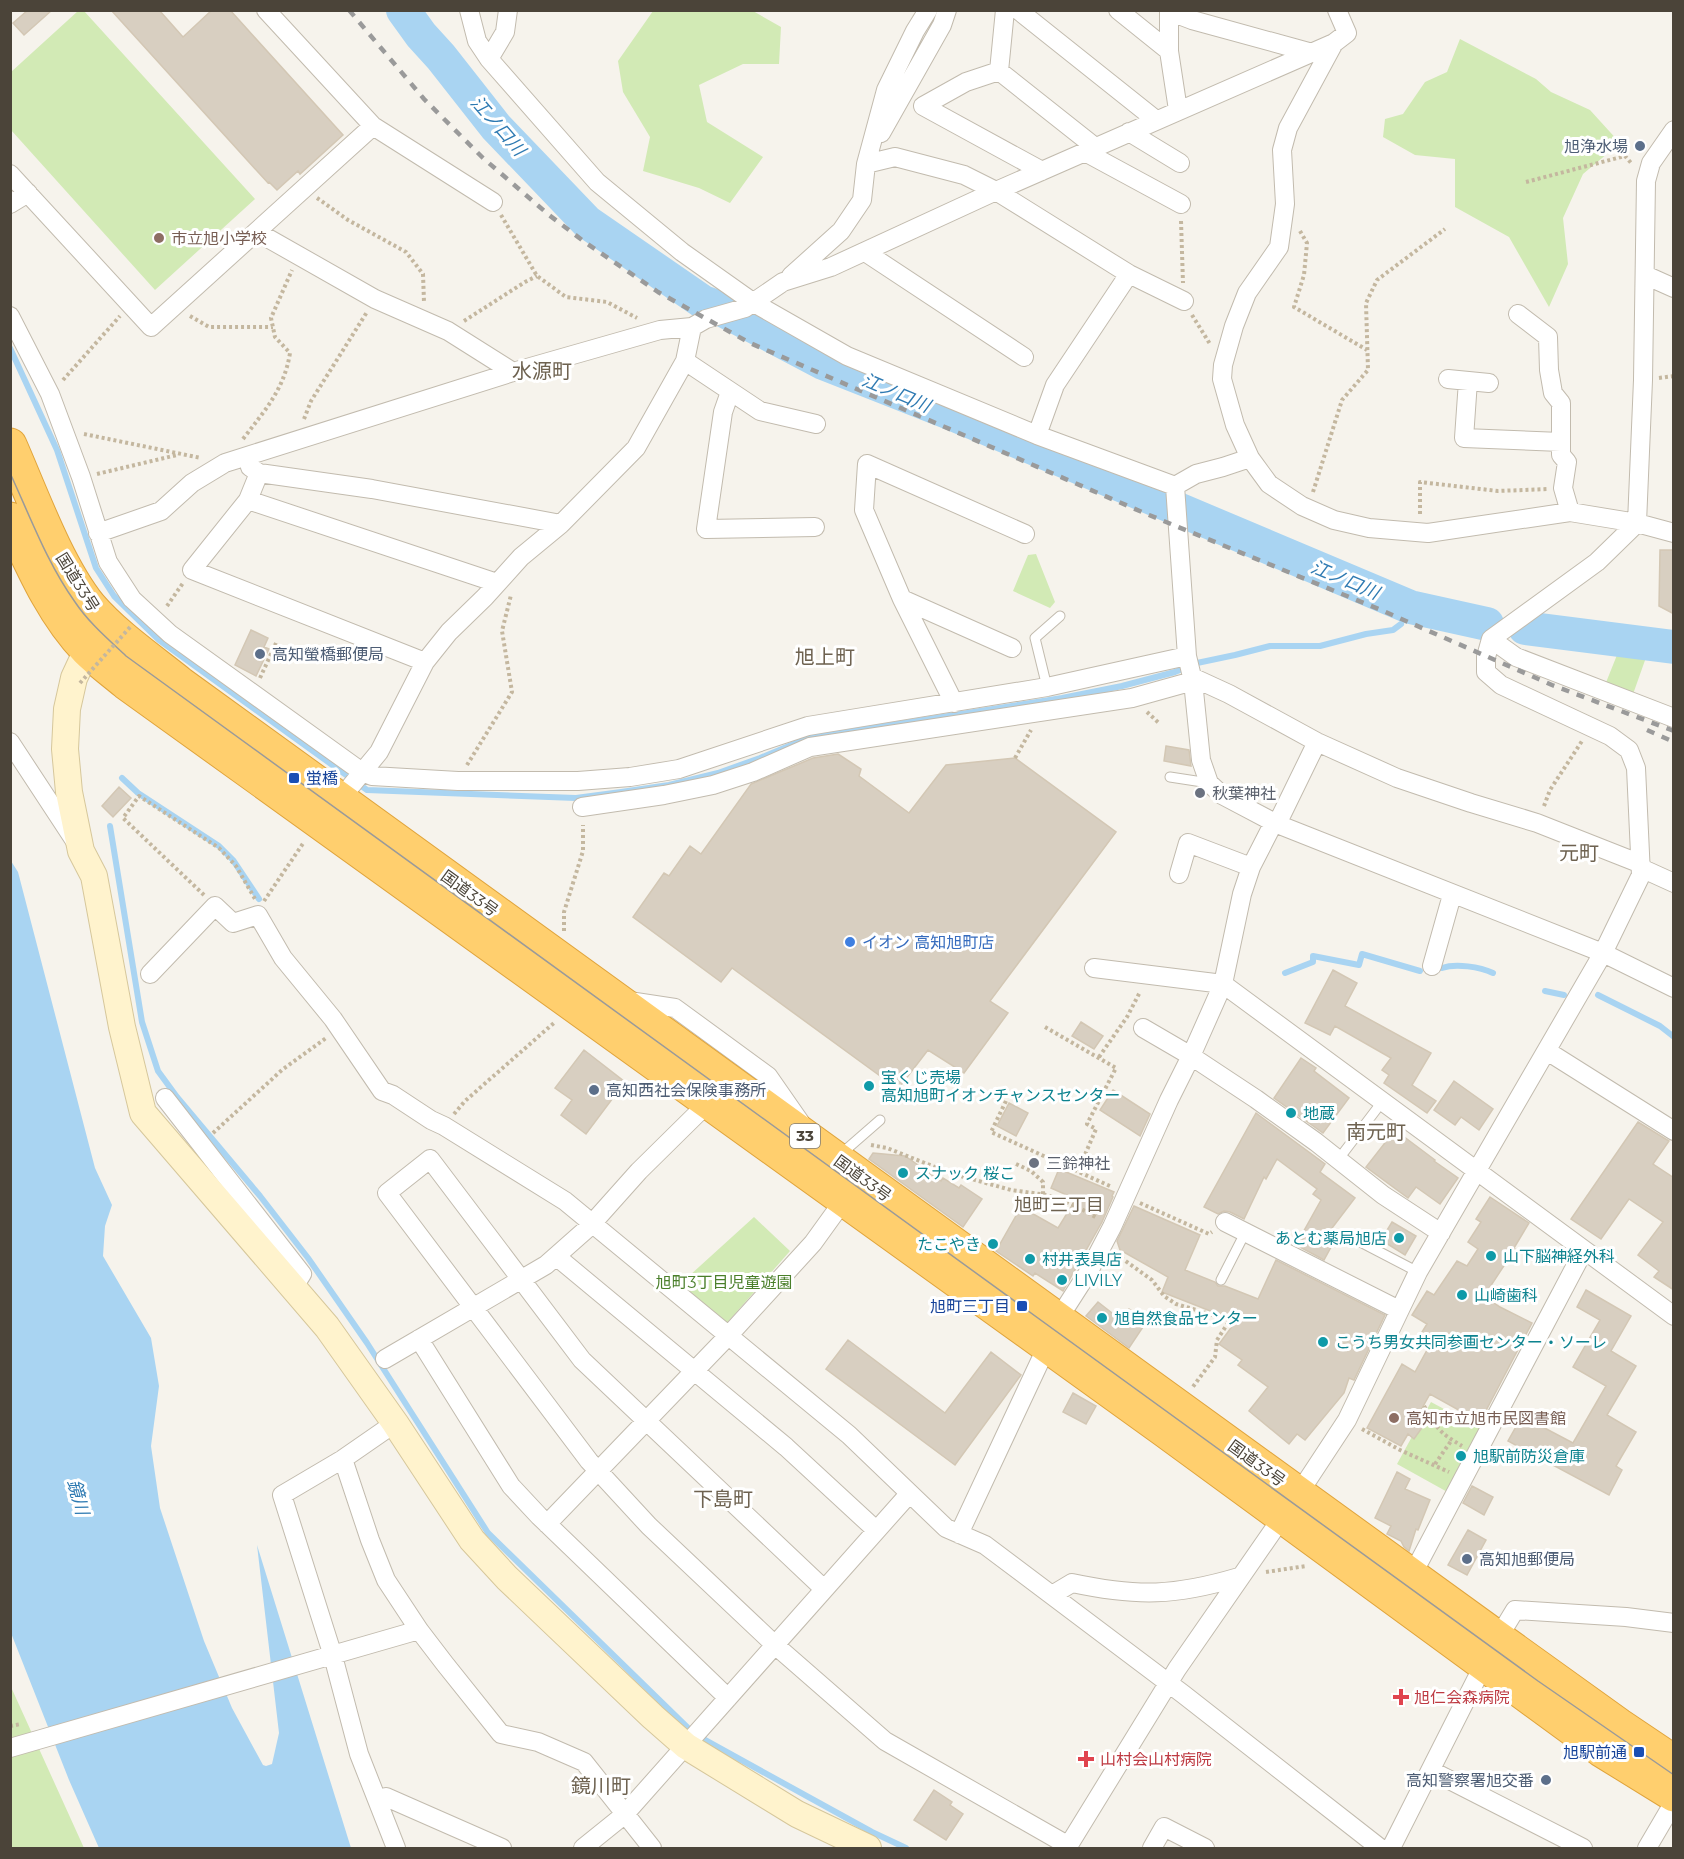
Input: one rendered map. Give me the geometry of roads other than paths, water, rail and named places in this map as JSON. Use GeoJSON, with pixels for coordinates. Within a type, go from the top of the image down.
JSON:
{"type":"FeatureCollection","features":[{"type":"Feature","properties":{"kind":"highway","name":"国道33号"},"geometry":{"type":"LineString","coordinates":[[10,445],[62,562],[110,634],[126,682],[347,791],[565,962],[829,1159],[1053,1333],[1491,1651],[1601,1750],[1674,1795]]}},
{"type":"Feature","properties":{"kind":"highway","name":"国道33号"},"geometry":{"type":"LineString","coordinates":[[10,519],[63,619],[110,634]]}},
{"type":"Feature","properties":{"kind":"highway","name":"国道33号"},"geometry":{"type":"LineString","coordinates":[[347,791],[573,1004],[708,1103],[829,1159],[844,1200],[1053,1333],[1178,1406],[1291,1505],[1343,1561],[1406,1589]]}},
{"type":"Feature","properties":{"kind":"highway","name":"国道33号"},"geometry":{"type":"LineString","coordinates":[[1491,1651],[1619,1725],[1674,1762]]}},
{"type":"Feature","properties":{"kind":"street"},"geometry":{"type":"LineString","coordinates":[[266,10],[373,126],[493,202]]}},
{"type":"Feature","properties":{"kind":"street"},"geometry":{"type":"LineString","coordinates":[[469,10],[477,41],[489,59],[597,182],[750,305],[847,356],[1176,491]]}},
{"type":"Feature","properties":{"kind":"street"},"geometry":{"type":"LineString","coordinates":[[489,59],[505,32],[508,10]]}},
{"type":"Feature","properties":{"kind":"street"},"geometry":{"type":"LineString","coordinates":[[98,533],[161,511],[192,483],[231,461],[513,372],[660,330],[692,327],[706,319],[750,305],[783,282],[841,231],[862,200],[868,158],[886,90],[928,10]]}},
{"type":"Feature","properties":{"kind":"street"},"geometry":{"type":"LineString","coordinates":[[868,158],[942,25],[947,10]]}},
{"type":"Feature","properties":{"kind":"street"},"geometry":{"type":"LineString","coordinates":[[999,71],[1005,10]]}},
{"type":"Feature","properties":{"kind":"street"},"geometry":{"type":"LineString","coordinates":[[1018,10],[1156,120]]}},
{"type":"Feature","properties":{"kind":"street"},"geometry":{"type":"LineString","coordinates":[[1118,10],[1169,51]]}},
{"type":"Feature","properties":{"kind":"street"},"geometry":{"type":"LineString","coordinates":[[783,282],[831,267],[996,191],[1334,43],[1347,33],[1336,10]]}},
{"type":"Feature","properties":{"kind":"street"},"geometry":{"type":"LineString","coordinates":[[1178,110],[1169,51],[1170,11],[1192,20],[1312,53]]}},
{"type":"Feature","properties":{"kind":"street"},"geometry":{"type":"LineString","coordinates":[[1334,43],[1288,128],[1282,150],[1285,204],[1279,247],[1247,293],[1234,326],[1223,365],[1222,379],[1235,425],[1250,458],[1269,484],[1308,509],[1334,520],[1369,528],[1428,533],[1570,512],[1637,523],[1674,533]]}},
{"type":"Feature","properties":{"kind":"street"},"geometry":{"type":"LineString","coordinates":[[999,71],[1090,150],[1181,204]]}},
{"type":"Feature","properties":{"kind":"street"},"geometry":{"type":"LineString","coordinates":[[999,71],[966,82],[923,106],[1042,171]]}},
{"type":"Feature","properties":{"kind":"street"},"geometry":{"type":"LineString","coordinates":[[10,174],[151,327],[373,126]]}},
{"type":"Feature","properties":{"kind":"street"},"geometry":{"type":"LineString","coordinates":[[824,1589],[582,1360],[430,1159],[387,1193],[589,1461],[649,1526],[775,1645],[885,1741],[1068,1847],[1169,1683],[1347,1420],[1418,1272],[1603,953],[1641,875],[1636,768],[1629,750],[1610,736],[1501,685],[1486,672],[1486,657],[1491,639],[1597,561],[1637,523],[1646,181],[1651,163],[1674,130]]}},
{"type":"Feature","properties":{"kind":"street"},"geometry":{"type":"LineString","coordinates":[[1129,132],[1180,163]]}},
{"type":"Feature","properties":{"kind":"street"},"geometry":{"type":"LineString","coordinates":[[868,158],[895,157],[964,175],[996,191],[1130,274],[1184,301]]}},
{"type":"Feature","properties":{"kind":"street"},"geometry":{"type":"LineString","coordinates":[[10,204],[28,193]]}},
{"type":"Feature","properties":{"kind":"street"},"geometry":{"type":"LineString","coordinates":[[257,232],[375,299],[448,331],[513,372]]}},
{"type":"Feature","properties":{"kind":"street"},"geometry":{"type":"LineString","coordinates":[[865,252],[1024,357]]}},
{"type":"Feature","properties":{"kind":"street"},"geometry":{"type":"LineString","coordinates":[[1036,435],[1055,385],[1130,274]]}},
{"type":"Feature","properties":{"kind":"street"},"geometry":{"type":"LineString","coordinates":[[1645,275],[1674,288]]}},
{"type":"Feature","properties":{"kind":"street"},"geometry":{"type":"LineString","coordinates":[[1518,314],[1548,337],[1553,393],[1561,403],[1561,454],[1567,462],[1563,489],[1570,512]]}},
{"type":"Feature","properties":{"kind":"street"},"geometry":{"type":"LineString","coordinates":[[10,316],[51,394],[108,562],[132,598],[157,622],[253,693],[347,791]]}},
{"type":"Feature","properties":{"kind":"street"},"geometry":{"type":"LineString","coordinates":[[347,791],[379,752],[425,662],[449,632],[521,557],[561,524],[636,448],[685,361],[692,327]]}},
{"type":"Feature","properties":{"kind":"street"},"geometry":{"type":"LineString","coordinates":[[685,361],[760,411],[816,424]]}},
{"type":"Feature","properties":{"kind":"street"},"geometry":{"type":"LineString","coordinates":[[1448,379],[1489,383]]}},
{"type":"Feature","properties":{"kind":"street"},"geometry":{"type":"LineString","coordinates":[[1468,381],[1464,438],[1561,442]]}},
{"type":"Feature","properties":{"kind":"street"},"geometry":{"type":"LineString","coordinates":[[730,392],[723,412],[706,529],[815,527]]}},
{"type":"Feature","properties":{"kind":"street"},"geometry":{"type":"LineString","coordinates":[[1176,491],[1196,474],[1250,458]]}},
{"type":"Feature","properties":{"kind":"street"},"geometry":{"type":"LineString","coordinates":[[231,461],[259,472],[372,489],[561,524]]}},
{"type":"Feature","properties":{"kind":"street"},"geometry":{"type":"LineString","coordinates":[[954,703],[902,599],[864,510],[867,464],[1025,534]]}},
{"type":"Feature","properties":{"kind":"street"},"geometry":{"type":"LineString","coordinates":[[259,472],[248,500],[192,570],[425,662]]}},
{"type":"Feature","properties":{"kind":"street"},"geometry":{"type":"LineString","coordinates":[[1176,491],[1190,669],[1201,760],[1209,783],[1222,795],[1276,823],[1452,895],[1603,953],[1674,988]]}},
{"type":"Feature","properties":{"kind":"street"},"geometry":{"type":"LineString","coordinates":[[248,500],[497,584]]}},
{"type":"Feature","properties":{"kind":"street"},"geometry":{"type":"LineString","coordinates":[[902,599],[1012,648]]}},
{"type":"Feature","properties":{"kind":"street"},"geometry":{"type":"LineString","coordinates":[[81,851],[69,792],[64,749],[67,709],[74,678],[110,634]]}},
{"type":"Feature","properties":{"kind":"street"},"geometry":{"type":"LineString","coordinates":[[1491,639],[1516,657],[1674,718]]}},
{"type":"Feature","properties":{"kind":"street"},"geometry":{"type":"LineString","coordinates":[[580,795],[630,777],[733,766],[753,772],[810,747],[1132,698],[1190,669]]}},
{"type":"Feature","properties":{"kind":"street"},"geometry":{"type":"LineString","coordinates":[[347,791],[384,778],[458,781],[580,795],[664,795],[733,766],[808,726],[1047,687],[1190,669],[1229,694],[1317,742],[1397,778],[1538,823],[1641,866],[1674,883]]}},
{"type":"Feature","properties":{"kind":"street"},"geometry":{"type":"LineString","coordinates":[[10,742],[81,851],[94,876],[122,1027],[143,1113],[327,1327],[395,1423],[472,1540],[524,1594],[653,1717],[688,1743],[797,1814],[868,1848]]}},
{"type":"Feature","properties":{"kind":"street"},"geometry":{"type":"LineString","coordinates":[[959,1534],[1053,1333],[1112,1227],[1191,1056],[1223,984],[1242,894],[1251,867],[1317,742]]}},
{"type":"Feature","properties":{"kind":"street"},"geometry":{"type":"LineString","coordinates":[[1179,874],[1188,843],[1251,867]]}},
{"type":"Feature","properties":{"kind":"street"},"geometry":{"type":"LineString","coordinates":[[1432,966],[1452,895]]}},
{"type":"Feature","properties":{"kind":"street"},"geometry":{"type":"LineString","coordinates":[[150,974],[215,906],[233,923],[258,915],[283,958],[339,1029],[382,1091],[393,1095],[565,1201],[849,1435],[946,1528],[985,1545],[1169,1683],[1380,1848]]}},
{"type":"Feature","properties":{"kind":"street"},"geometry":{"type":"LineString","coordinates":[[1094,968],[1223,984],[1475,1172],[1674,1316]]}},
{"type":"Feature","properties":{"kind":"street"},"geometry":{"type":"LineString","coordinates":[[1143,1028],[1191,1056],[1256,1099],[1316,1142],[1383,1196],[1441,1233]]}},
{"type":"Feature","properties":{"kind":"street"},"geometry":{"type":"LineString","coordinates":[[1547,1051],[1674,1131]]}},
{"type":"Feature","properties":{"kind":"street"},"geometry":{"type":"LineString","coordinates":[[165,1098],[302,1274],[293,1288]]}},
{"type":"Feature","properties":{"kind":"street"},"geometry":{"type":"LineString","coordinates":[[385,1359],[473,1306],[541,1269],[557,1257],[708,1103]]}},
{"type":"Feature","properties":{"kind":"street"},"geometry":{"type":"LineString","coordinates":[[547,1524],[729,1335],[813,1243],[844,1200]]}},
{"type":"Feature","properties":{"kind":"street"},"geometry":{"type":"LineString","coordinates":[[1225,1222],[1399,1310]]}},
{"type":"Feature","properties":{"kind":"street"},"geometry":{"type":"LineString","coordinates":[[1406,1589],[1584,1250]]}},
{"type":"Feature","properties":{"kind":"street"},"geometry":{"type":"LineString","coordinates":[[557,1257],[786,1447],[876,1530]]}},
{"type":"Feature","properties":{"kind":"street"},"geometry":{"type":"LineString","coordinates":[[419,1339],[512,1486],[547,1524],[728,1698]]}},
{"type":"Feature","properties":{"kind":"street"},"geometry":{"type":"LineString","coordinates":[[395,1423],[343,1459],[282,1495],[333,1656],[359,1754],[396,1848]]}},
{"type":"Feature","properties":{"kind":"street"},"geometry":{"type":"LineString","coordinates":[[343,1459],[386,1580],[419,1630],[501,1734],[538,1742],[584,1762],[652,1848]]}},
{"type":"Feature","properties":{"kind":"street"},"geometry":{"type":"LineString","coordinates":[[583,1848],[624,1815],[909,1494]]}},
{"type":"Feature","properties":{"kind":"street"},"geometry":{"type":"LineString","coordinates":[[1052,1595],[1072,1583],[1122,1593],[1155,1594],[1202,1588],[1239,1577]]}},
{"type":"Feature","properties":{"kind":"street"},"geometry":{"type":"LineString","coordinates":[[1391,1848],[1491,1651],[1515,1610],[1626,1617],[1674,1623]]}},
{"type":"Feature","properties":{"kind":"street"},"geometry":{"type":"LineString","coordinates":[[10,1748],[419,1630]]}},
{"type":"Feature","properties":{"kind":"street"},"geometry":{"type":"LineString","coordinates":[[345,1699],[370,1749],[386,1797],[386,1822]]}},
{"type":"Feature","properties":{"kind":"street"},"geometry":{"type":"LineString","coordinates":[[1432,1771],[1583,1848]]}},
{"type":"Feature","properties":{"kind":"street"},"geometry":{"type":"LineString","coordinates":[[386,1797],[502,1848]]}},
{"type":"Feature","properties":{"kind":"street"},"geometry":{"type":"LineString","coordinates":[[1647,1848],[1674,1802]]}},
{"type":"Feature","properties":{"kind":"street"},"geometry":{"type":"LineString","coordinates":[[1152,1848],[1164,1827],[1205,1848]]}},
{"type":"Feature","properties":{"kind":"lane"},"geometry":{"type":"LineString","coordinates":[[1047,687],[1035,638],[1060,616]]}},
{"type":"Feature","properties":{"kind":"lane"},"geometry":{"type":"LineString","coordinates":[[1170,777],[1209,783]]}},
{"type":"Feature","properties":{"kind":"lane"},"geometry":{"type":"LineString","coordinates":[[1344,1152],[1382,1102]]}},
{"type":"Feature","properties":{"kind":"lane"},"geometry":{"type":"LineString","coordinates":[[829,1159],[880,1120]]}},
{"type":"Feature","properties":{"kind":"lane"},"geometry":{"type":"LineString","coordinates":[[1221,1280],[1245,1233]]}},
{"type":"Feature","properties":{"kind":"lane"},"geometry":{"type":"LineString","coordinates":[[1347,1234],[1418,1272]]}},
{"type":"Feature","properties":{"kind":"water","name":"鏡川"},"geometry":{"type":"Polygon","coordinates":[[[11,861],[18,872],[95,1168],[112,1205],[105,1226],[103,1256],[151,1338],[159,1386],[151,1446],[160,1508],[204,1641],[232,1708],[263,1765],[272,1764],[279,1733],[257,1545],[351,1848],[99,1848],[69,1780],[11,1633],[11,861]]]}},
{"type":"Feature","properties":{"kind":"waterway","name":"江ノ口川"},"geometry":{"type":"LineString","coordinates":[[403,10],[496,127],[587,222],[703,302],[717,307],[823,363],[955,415],[1410,607],[1487,624]]}},
{"type":"Feature","properties":{"kind":"waterway"},"geometry":{"type":"LineString","coordinates":[[10,348],[57,450],[96,568],[114,596],[159,640],[367,790],[576,798],[669,785],[718,773],[808,738],[1062,698],[1122,686],[1175,672],[1197,663],[1270,646],[1320,646],[1366,634],[1393,630],[1401,624]]}},
{"type":"Feature","properties":{"kind":"waterway","name":"江ノ口川"},"geometry":{"type":"LineString","coordinates":[[1525,628],[1674,647]]}},
{"type":"Feature","properties":{"kind":"waterway"},"geometry":{"type":"LineString","coordinates":[[122,778],[138,793],[219,846],[233,860],[259,899]]}},
{"type":"Feature","properties":{"kind":"waterway"},"geometry":{"type":"LineString","coordinates":[[110,826],[142,1022],[158,1071],[308,1258],[367,1343],[488,1533],[688,1728],[705,1740],[872,1832],[906,1848]]}},
{"type":"Feature","properties":{"kind":"waterway"},"geometry":{"type":"LineString","coordinates":[[1285,973],[1313,962],[1313,956],[1359,965],[1362,954],[1420,971]]}},
{"type":"Feature","properties":{"kind":"waterway"},"geometry":{"type":"LineString","coordinates":[[1442,968],[1468,966],[1493,973]]}},
{"type":"Feature","properties":{"kind":"waterway"},"geometry":{"type":"LineString","coordinates":[[1545,991],[1564,995]]}},
{"type":"Feature","properties":{"kind":"waterway"},"geometry":{"type":"LineString","coordinates":[[1598,995],[1660,1026],[1674,1037]]}},
{"type":"Feature","properties":{"kind":"tram line"},"geometry":{"type":"LineString","coordinates":[[10,473],[65,587],[86,617],[126,656],[1538,1681],[1674,1775]]}},
{"type":"Feature","properties":{"kind":"railway"},"geometry":{"type":"LineString","coordinates":[[349,10],[424,99],[483,158],[549,215],[658,292],[750,343],[1149,515],[1381,610],[1552,685],[1674,731]]}},
{"type":"Feature","properties":{"kind":"railway"},"geometry":{"type":"LineString","coordinates":[[1647,730],[1674,742]]}},
{"type":"Feature","properties":{"kind":"place","name":"旭浄水場"},"geometry":{"type":"Point","coordinates":[1640,146]}},
{"type":"Feature","properties":{"kind":"place","name":"市立旭小学校"},"geometry":{"type":"Point","coordinates":[159,238]}},
{"type":"Feature","properties":{"kind":"place","name":"高知螢橋郵便局"},"geometry":{"type":"Point","coordinates":[260,654]}},
{"type":"Feature","properties":{"kind":"place","name":"蛍橋"},"geometry":{"type":"Point","coordinates":[294,778]}},
{"type":"Feature","properties":{"kind":"place","name":"秋葉神社"},"geometry":{"type":"Point","coordinates":[1200,793]}},
{"type":"Feature","properties":{"kind":"place","name":"イオン 高知旭町店"},"geometry":{"type":"Point","coordinates":[850,942]}},
{"type":"Feature","properties":{"kind":"place","name":"宝くじ売場 高知旭町イオンチャンスセンター"},"geometry":{"type":"Point","coordinates":[869,1086]}},
{"type":"Feature","properties":{"kind":"place","name":"高知西社会保険事務所"},"geometry":{"type":"Point","coordinates":[594,1090]}},
{"type":"Feature","properties":{"kind":"place","name":"地蔵"},"geometry":{"type":"Point","coordinates":[1291,1113]}},
{"type":"Feature","properties":{"kind":"place","name":"三鈴神社"},"geometry":{"type":"Point","coordinates":[1034,1163]}},
{"type":"Feature","properties":{"kind":"place","name":"スナック 桜こ"},"geometry":{"type":"Point","coordinates":[903,1173]}},
{"type":"Feature","properties":{"kind":"place","name":"あとむ薬局旭店"},"geometry":{"type":"Point","coordinates":[1399,1238]}},
{"type":"Feature","properties":{"kind":"place","name":"たこやき"},"geometry":{"type":"Point","coordinates":[993,1244]}},
{"type":"Feature","properties":{"kind":"place","name":"山下脳神経外科"},"geometry":{"type":"Point","coordinates":[1491,1256]}},
{"type":"Feature","properties":{"kind":"place","name":"村井表具店"},"geometry":{"type":"Point","coordinates":[1030,1259]}},
{"type":"Feature","properties":{"kind":"place","name":"LIVILY"},"geometry":{"type":"Point","coordinates":[1062,1280]}},
{"type":"Feature","properties":{"kind":"place","name":"山崎歯科"},"geometry":{"type":"Point","coordinates":[1462,1295]}},
{"type":"Feature","properties":{"kind":"place","name":"旭町三丁目"},"geometry":{"type":"Point","coordinates":[1022,1306]}},
{"type":"Feature","properties":{"kind":"place","name":"旭自然食品センター"},"geometry":{"type":"Point","coordinates":[1102,1318]}},
{"type":"Feature","properties":{"kind":"place","name":"こうち男女共同参画センター・ソーレ"},"geometry":{"type":"Point","coordinates":[1323,1342]}},
{"type":"Feature","properties":{"kind":"place","name":"高知市立旭市民図書館"},"geometry":{"type":"Point","coordinates":[1394,1418]}},
{"type":"Feature","properties":{"kind":"place","name":"旭駅前防災倉庫"},"geometry":{"type":"Point","coordinates":[1461,1456]}},
{"type":"Feature","properties":{"kind":"place","name":"高知旭郵便局"},"geometry":{"type":"Point","coordinates":[1467,1559]}},
{"type":"Feature","properties":{"kind":"place","name":"旭仁会森病院"},"geometry":{"type":"Point","coordinates":[1401,1697]}},
{"type":"Feature","properties":{"kind":"place","name":"旭駅前通"},"geometry":{"type":"Point","coordinates":[1639,1752]}},
{"type":"Feature","properties":{"kind":"place","name":"山村会山村病院"},"geometry":{"type":"Point","coordinates":[1086,1759]}},
{"type":"Feature","properties":{"kind":"place","name":"高知警察署旭交番"},"geometry":{"type":"Point","coordinates":[1546,1780]}},
{"type":"Feature","properties":{"kind":"district","name":"水源町"},"geometry":{"type":"Point","coordinates":[542,371]}},
{"type":"Feature","properties":{"kind":"district","name":"旭上町"},"geometry":{"type":"Point","coordinates":[825,657]}},
{"type":"Feature","properties":{"kind":"district","name":"元町"},"geometry":{"type":"Point","coordinates":[1579,853]}},
{"type":"Feature","properties":{"kind":"district","name":"南元町"},"geometry":{"type":"Point","coordinates":[1376,1132]}},
{"type":"Feature","properties":{"kind":"district","name":"旭町三丁目"},"geometry":{"type":"Point","coordinates":[1059,1205]}},
{"type":"Feature","properties":{"kind":"district","name":"下島町"},"geometry":{"type":"Point","coordinates":[723,1499]}},
{"type":"Feature","properties":{"kind":"district","name":"鏡川町"},"geometry":{"type":"Point","coordinates":[601,1786]}},
{"type":"Feature","properties":{"kind":"park label","name":"旭町3丁目児童遊園"},"geometry":{"type":"Point","coordinates":[724,1282]}}]}
